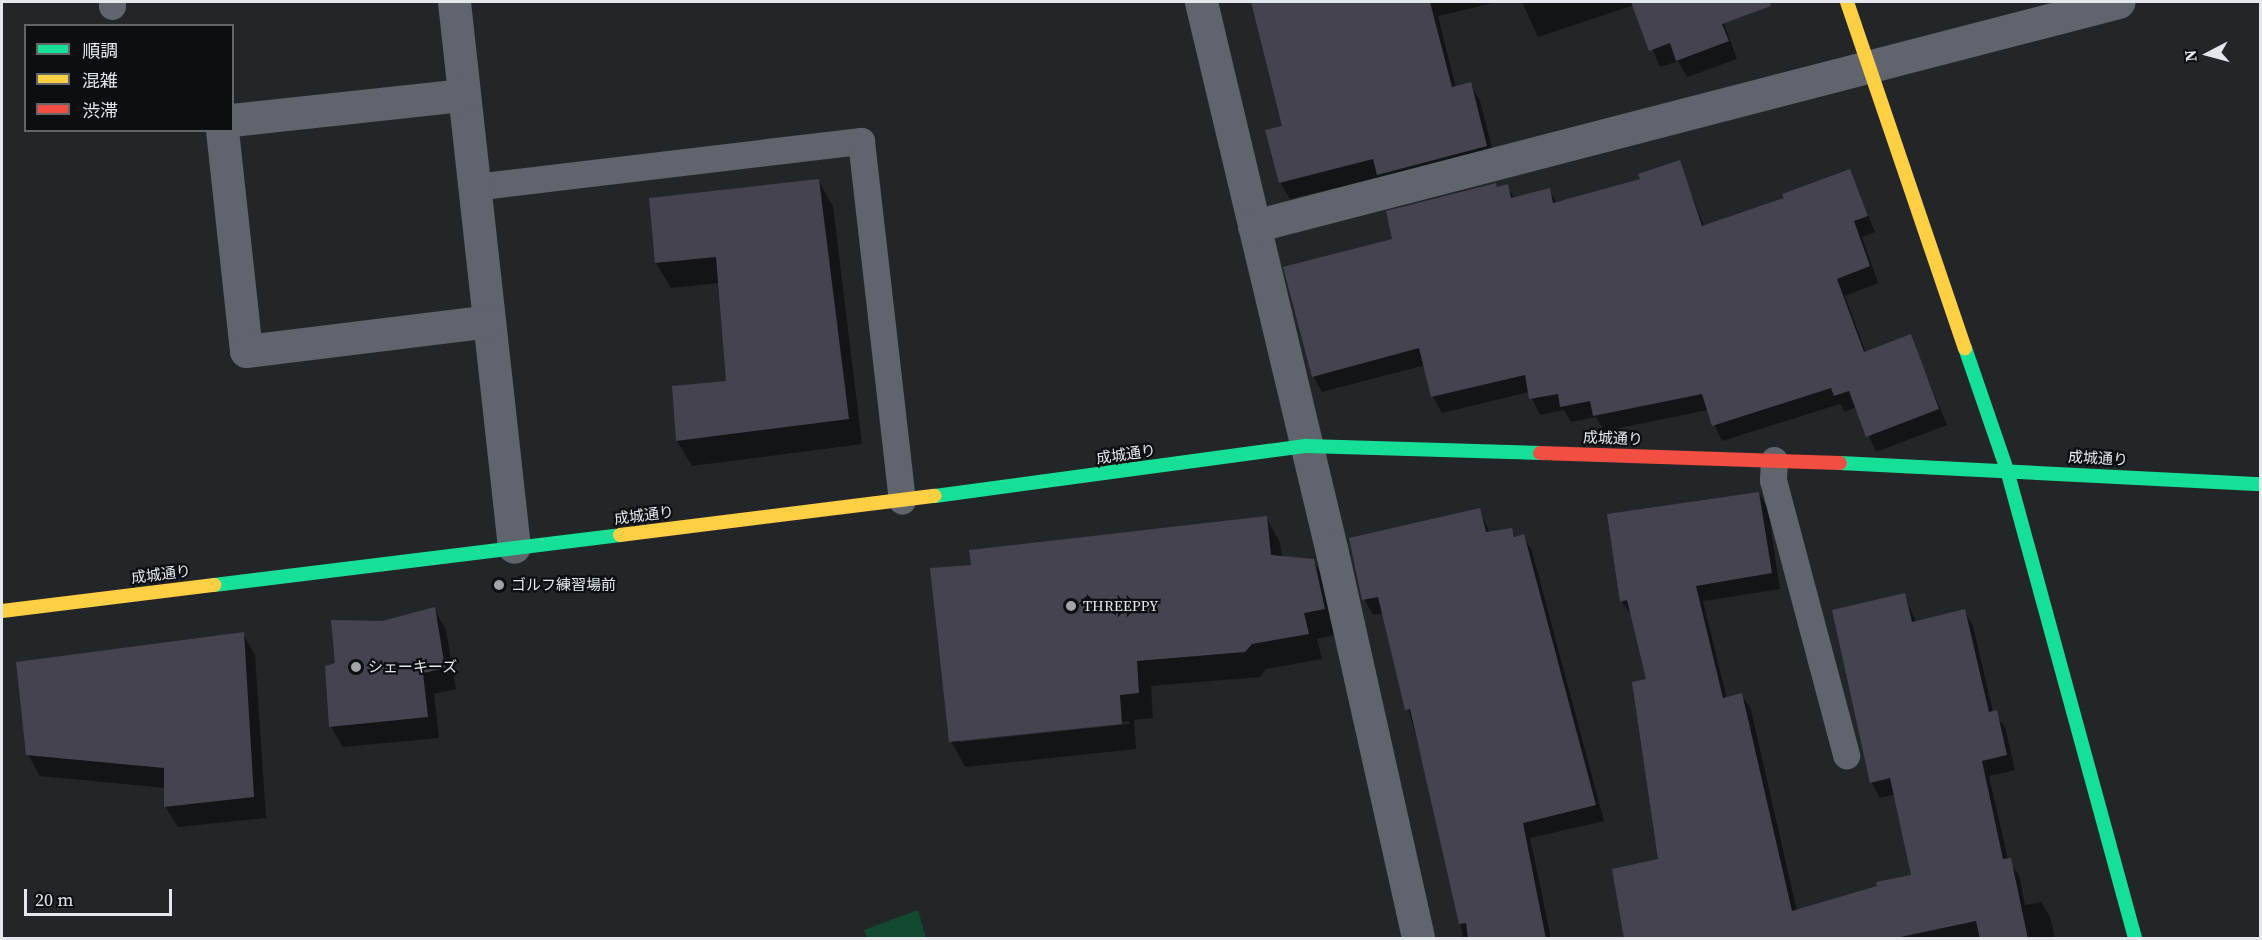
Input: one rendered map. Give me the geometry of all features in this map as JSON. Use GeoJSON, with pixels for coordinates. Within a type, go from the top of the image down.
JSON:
{"type":"FeatureCollection","features":[{"type":"Feature","properties":{"kind":"street"},"geometry":{"type":"LineString","coordinates":[[454,2],[514,547]]}},
{"type":"Feature","properties":{"kind":"street"},"geometry":{"type":"LineString","coordinates":[[1201,2],[1306,446],[1418,939]]}},
{"type":"Feature","properties":{"kind":"street"},"geometry":{"type":"LineString","coordinates":[[1847,2],[2007,470],[2135,939]]}},
{"type":"Feature","properties":{"kind":"street"},"geometry":{"type":"LineString","coordinates":[[1254,226],[1868,64],[2118,2]]}},
{"type":"Feature","properties":{"kind":"street"},"geometry":{"type":"LineString","coordinates":[[234,120],[464,95]]}},
{"type":"Feature","properties":{"kind":"street"},"geometry":{"type":"LineString","coordinates":[[222,132],[246,351],[489,321]]}},
{"type":"Feature","properties":{"kind":"street","name":"成城通り"},"geometry":{"type":"LineString","coordinates":[[2,611],[902,501],[1306,446],[1774,460],[2260,484]]}},
{"type":"Feature","properties":{"kind":"lane"},"geometry":{"type":"LineString","coordinates":[[474,187],[861,141],[902,501]]}},
{"type":"Feature","properties":{"kind":"lane"},"geometry":{"type":"LineString","coordinates":[[1774,460],[1773,480],[1846,755]]}},
{"type":"Feature","properties":{"kind":"green space"},"geometry":{"type":"Polygon","coordinates":[[[918,910],[926,938],[867,938],[864,930],[918,910]]]}},
{"type":"Feature","properties":{"kind":"building"},"geometry":{"type":"Polygon","coordinates":[[[1251,2],[1430,2],[1452,87],[1471,82],[1487,146],[1377,175],[1373,159],[1279,183],[1265,130],[1282,126],[1251,2]]]}},
{"type":"Feature","properties":{"kind":"building"},"geometry":{"type":"Polygon","coordinates":[[[1631,2],[1770,2],[1771,6],[1722,24],[1729,41],[1676,61],[1670,43],[1649,51],[1631,2]]]}},
{"type":"Feature","properties":{"kind":"building"},"geometry":{"type":"Polygon","coordinates":[[[1680,160],[1702,226],[1784,198],[1782,194],[1850,169],[1868,216],[1854,221],[1870,266],[1837,279],[1864,352],[1911,334],[1939,409],[1866,437],[1849,391],[1834,396],[1831,388],[1712,426],[1702,394],[1593,416],[1590,401],[1560,407],[1558,394],[1529,399],[1525,375],[1431,397],[1419,348],[1312,377],[1283,267],[1392,239],[1386,211],[1496,183],[1497,187],[1508,184],[1511,198],[1550,188],[1553,203],[1640,179],[1638,174],[1680,160]]]}},
{"type":"Feature","properties":{"kind":"building"},"geometry":{"type":"Polygon","coordinates":[[[819,179],[849,419],[676,441],[672,386],[726,381],[716,257],[655,263],[649,198],[819,179]]]}},
{"type":"Feature","properties":{"kind":"building"},"geometry":{"type":"Polygon","coordinates":[[[1759,492],[1772,573],[1696,586],[1723,698],[1742,693],[1792,911],[1877,886],[1876,882],[1911,875],[1890,778],[1870,783],[1832,610],[1905,593],[1912,622],[1965,609],[1989,712],[1997,710],[2007,755],[1982,761],[2003,859],[2011,858],[2028,939],[1980,939],[1976,921],[1891,939],[1624,939],[1612,869],[1658,859],[1632,682],[1646,679],[1627,600],[1620,602],[1607,514],[1759,492]]]}},
{"type":"Feature","properties":{"kind":"building"},"geometry":{"type":"Polygon","coordinates":[[[1480,508],[1486,532],[1512,528],[1514,537],[1524,534],[1596,805],[1523,823],[1546,939],[1468,939],[1466,923],[1459,924],[1410,709],[1405,710],[1378,597],[1362,600],[1349,538],[1480,508]]]}},
{"type":"Feature","properties":{"kind":"building"},"geometry":{"type":"Polygon","coordinates":[[[1267,516],[1271,555],[1314,559],[1325,609],[1304,613],[1309,634],[1252,644],[1245,652],[1137,661],[1139,693],[1120,695],[1122,724],[949,742],[930,568],[971,565],[969,550],[1267,516]]]}},
{"type":"Feature","properties":{"kind":"building"},"geometry":{"type":"Polygon","coordinates":[[[435,607],[445,668],[423,673],[428,717],[329,727],[325,666],[335,663],[331,620],[382,621],[435,607]]]}},
{"type":"Feature","properties":{"kind":"building"},"geometry":{"type":"Polygon","coordinates":[[[244,632],[254,797],[164,807],[164,768],[26,755],[16,662],[244,632]]]}},
{"type":"Feature","properties":{"kind":"traffic: fast"},"geometry":{"type":"LineString","coordinates":[[1965,348],[2007,470],[2135,938]]}},
{"type":"Feature","properties":{"kind":"traffic: fast"},"geometry":{"type":"LineString","coordinates":[[935,496],[1307,446],[1540,453]]}},
{"type":"Feature","properties":{"kind":"traffic: fast"},"geometry":{"type":"LineString","coordinates":[[1840,463],[2260,484]]}},
{"type":"Feature","properties":{"kind":"traffic: fast"},"geometry":{"type":"LineString","coordinates":[[214,585],[620,535]]}},
{"type":"Feature","properties":{"kind":"traffic: slow"},"geometry":{"type":"LineString","coordinates":[[1847,2],[1965,348]]}},
{"type":"Feature","properties":{"kind":"traffic: slow"},"geometry":{"type":"LineString","coordinates":[[620,535],[935,496]]}},
{"type":"Feature","properties":{"kind":"traffic: slow"},"geometry":{"type":"LineString","coordinates":[[2,611],[214,585]]}},
{"type":"Feature","properties":{"kind":"traffic: jam"},"geometry":{"type":"LineString","coordinates":[[1540,453],[1840,463]]}},
{"type":"Feature","properties":{"kind":"place","name":"ゴルフ練習場前"},"geometry":{"type":"Point","coordinates":[499,585]}},
{"type":"Feature","properties":{"kind":"place","name":"THREEPPY"},"geometry":{"type":"Point","coordinates":[1071,606]}},
{"type":"Feature","properties":{"kind":"place","name":"シェーキーズ"},"geometry":{"type":"Point","coordinates":[356,667]}}]}
